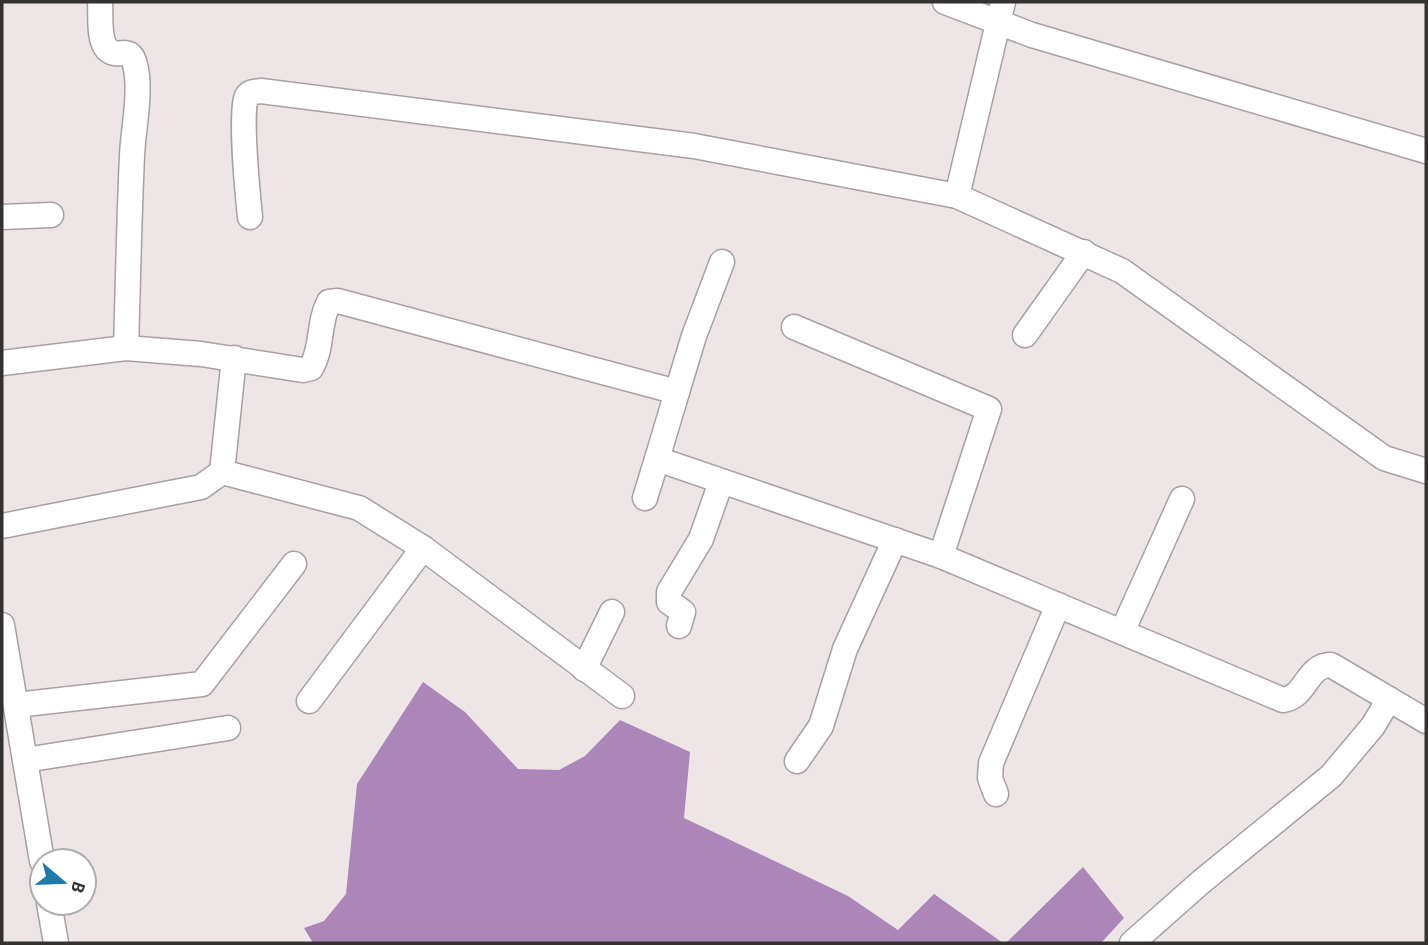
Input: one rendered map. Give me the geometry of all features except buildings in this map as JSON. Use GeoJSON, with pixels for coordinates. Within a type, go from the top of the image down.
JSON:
{"type":"FeatureCollection","features":[{"type":"Feature","properties":{"kind":"street"},"geometry":{"type":"LineString","coordinates":[[100,2],[103,41],[112,52],[131,55],[138,81],[132,155],[126,348]]}},
{"type":"Feature","properties":{"kind":"street"},"geometry":{"type":"LineString","coordinates":[[945,2],[1000,12],[1032,35],[1426,151]]}},
{"type":"Feature","properties":{"kind":"street"},"geometry":{"type":"LineString","coordinates":[[957,196],[1000,12]]}},
{"type":"Feature","properties":{"kind":"street"},"geometry":{"type":"LineString","coordinates":[[250,217],[245,108],[247,96],[251,92],[261,91],[694,146],[957,196],[1122,271],[1384,458],[1426,471]]}},
{"type":"Feature","properties":{"kind":"street"},"geometry":{"type":"LineString","coordinates":[[2,217],[51,215]]}},
{"type":"Feature","properties":{"kind":"street"},"geometry":{"type":"LineString","coordinates":[[1025,335],[1084,252]]}},
{"type":"Feature","properties":{"kind":"street"},"geometry":{"type":"LineString","coordinates":[[645,498],[698,326],[722,262]]}},
{"type":"Feature","properties":{"kind":"street"},"geometry":{"type":"LineString","coordinates":[[2,363],[126,348],[234,358],[303,370],[311,368],[316,358],[325,309],[329,302],[338,301],[677,392]]}},
{"type":"Feature","properties":{"kind":"street"},"geometry":{"type":"LineString","coordinates":[[794,327],[989,409],[940,556]]}},
{"type":"Feature","properties":{"kind":"street"},"geometry":{"type":"LineString","coordinates":[[2,526],[201,487],[222,472],[234,358]]}},
{"type":"Feature","properties":{"kind":"street"},"geometry":{"type":"LineString","coordinates":[[657,459],[940,556],[1283,700],[1298,695],[1314,670],[1322,665],[1331,665],[1426,721]]}},
{"type":"Feature","properties":{"kind":"street"},"geometry":{"type":"LineString","coordinates":[[222,472],[359,508],[423,548],[622,696]]}},
{"type":"Feature","properties":{"kind":"street"},"geometry":{"type":"LineString","coordinates":[[679,626],[682,612],[669,602],[669,592],[701,539],[721,482]]}},
{"type":"Feature","properties":{"kind":"street"},"geometry":{"type":"LineString","coordinates":[[1122,632],[1182,499]]}},
{"type":"Feature","properties":{"kind":"street"},"geometry":{"type":"LineString","coordinates":[[797,761],[821,726],[845,649],[895,540]]}},
{"type":"Feature","properties":{"kind":"street"},"geometry":{"type":"LineString","coordinates":[[309,701],[423,548]]}},
{"type":"Feature","properties":{"kind":"street"},"geometry":{"type":"LineString","coordinates":[[16,705],[202,684],[294,564]]}},
{"type":"Feature","properties":{"kind":"street"},"geometry":{"type":"LineString","coordinates":[[996,794],[990,778],[991,763],[1058,606]]}},
{"type":"Feature","properties":{"kind":"street"},"geometry":{"type":"LineString","coordinates":[[584,668],[612,612]]}},
{"type":"Feature","properties":{"kind":"street"},"geometry":{"type":"LineString","coordinates":[[2,625],[40,847]]}},
{"type":"Feature","properties":{"kind":"street"},"geometry":{"type":"LineString","coordinates":[[1132,943],[1201,882],[1331,776],[1373,726],[1389,699]]}},
{"type":"Feature","properties":{"kind":"street"},"geometry":{"type":"LineString","coordinates":[[25,760],[229,728]]}},
{"type":"Feature","properties":{"kind":"street"},"geometry":{"type":"LineString","coordinates":[[51,917],[56,943]]}},
{"type":"Feature","properties":{"kind":"shaded area"},"geometry":{"type":"Polygon","coordinates":[[[423,682],[465,712],[518,769],[559,770],[585,756],[620,720],[690,752],[684,818],[848,896],[898,930],[934,894],[1003,943],[313,943],[304,928],[324,921],[346,894],[357,784],[423,682]]]}},
{"type":"Feature","properties":{"kind":"shaded area"},"geometry":{"type":"Polygon","coordinates":[[[1083,867],[1124,918],[1101,943],[1006,943],[1083,867]]]}}]}
